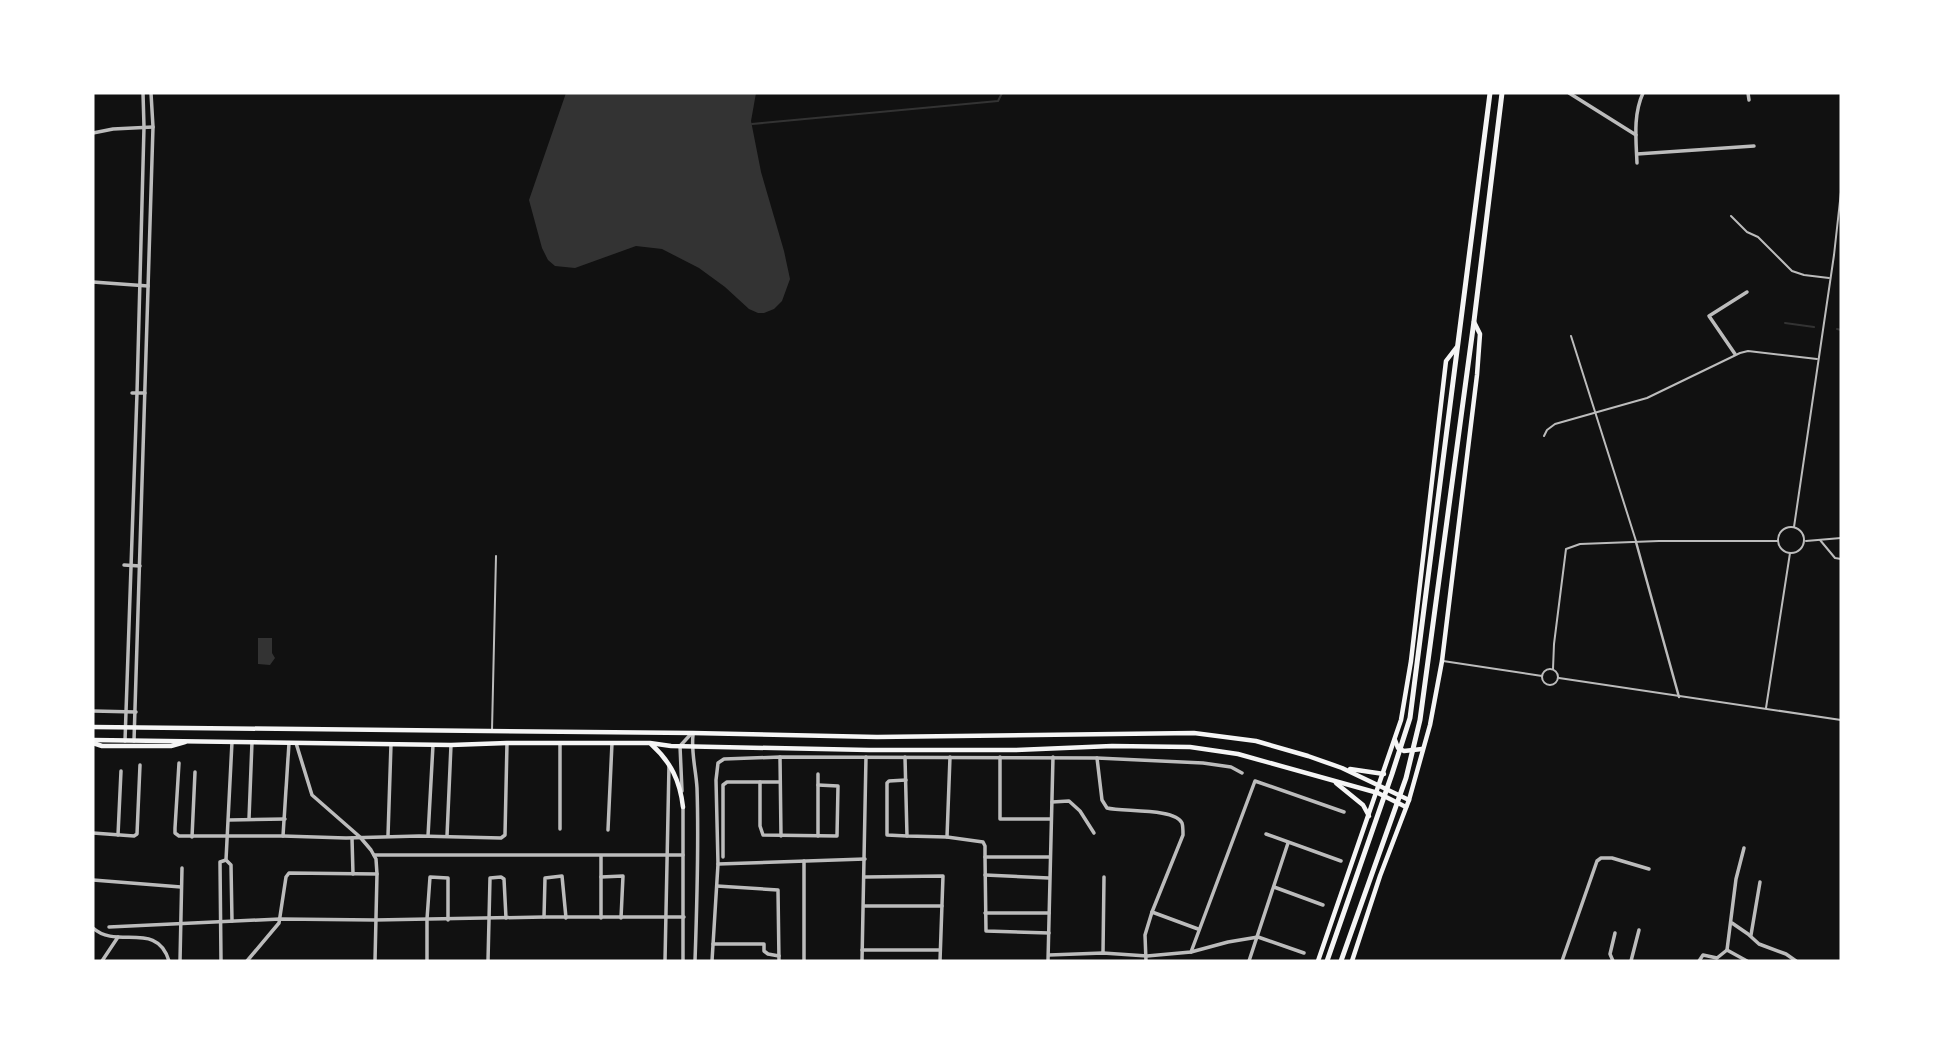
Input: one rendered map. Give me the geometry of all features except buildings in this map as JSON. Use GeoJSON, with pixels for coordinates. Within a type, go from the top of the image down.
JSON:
{"type":"FeatureCollection","features":[{"type":"Feature","properties":{"kind":"main road"},"geometry":{"type":"LineString","coordinates":[[1327,961],[1410,718],[1490,93]]}},
{"type":"Feature","properties":{"kind":"main road"},"geometry":{"type":"LineString","coordinates":[[1341,961],[1406,778],[1420,720],[1502,93]]}},
{"type":"Feature","properties":{"kind":"main road"},"geometry":{"type":"LineString","coordinates":[[1354,961],[1380,876],[1407,804],[1430,725],[1442,660],[1478,375],[1480,334],[1474,321]]}},
{"type":"Feature","properties":{"kind":"main road"},"geometry":{"type":"LineString","coordinates":[[1318,961],[1401,720],[1411,661],[1446,362],[1456,348]]}},
{"type":"Feature","properties":{"kind":"main road"},"geometry":{"type":"LineString","coordinates":[[93,727],[877,737],[1195,733],[1256,741],[1342,768],[1380,786],[1407,804]]}},
{"type":"Feature","properties":{"kind":"main road"},"geometry":{"type":"LineString","coordinates":[[1395,740],[1398,748],[1404,751],[1422,749]]}},
{"type":"Feature","properties":{"kind":"main road"},"geometry":{"type":"LineString","coordinates":[[93,741],[433,745],[612,743],[869,750],[1190,747],[1238,754],[1407,804]]}},
{"type":"Feature","properties":{"kind":"main road"},"geometry":{"type":"LineString","coordinates":[[93,741],[102,746],[171,746],[186,741]]}},
{"type":"Feature","properties":{"kind":"main road"},"geometry":{"type":"LineString","coordinates":[[650,744],[669,763],[676,777],[683,807]]}},
{"type":"Feature","properties":{"kind":"main road"},"geometry":{"type":"LineString","coordinates":[[1342,768],[1384,774]]}},
{"type":"Feature","properties":{"kind":"main road"},"geometry":{"type":"LineString","coordinates":[[1333,780],[1363,805],[1369,817]]}},
{"type":"Feature","properties":{"kind":"street"},"geometry":{"type":"LineString","coordinates":[[125,741],[140,286],[143,93]]}},
{"type":"Feature","properties":{"kind":"street"},"geometry":{"type":"LineString","coordinates":[[134,741],[153,127],[151,93]]}},
{"type":"Feature","properties":{"kind":"street"},"geometry":{"type":"LineString","coordinates":[[1569,93],[1636,135]]}},
{"type":"Feature","properties":{"kind":"street"},"geometry":{"type":"LineString","coordinates":[[1637,163],[1637,110],[1643,93]]}},
{"type":"Feature","properties":{"kind":"street"},"geometry":{"type":"LineString","coordinates":[[1748,93],[1749,100]]}},
{"type":"Feature","properties":{"kind":"street"},"geometry":{"type":"LineString","coordinates":[[93,133],[153,127]]}},
{"type":"Feature","properties":{"kind":"street"},"geometry":{"type":"LineString","coordinates":[[1637,154],[1754,146]]}},
{"type":"Feature","properties":{"kind":"street"},"geometry":{"type":"LineString","coordinates":[[93,282],[148,286]]}},
{"type":"Feature","properties":{"kind":"street"},"geometry":{"type":"LineString","coordinates":[[1735,354],[1709,316],[1748,292]]}},
{"type":"Feature","properties":{"kind":"street"},"geometry":{"type":"LineString","coordinates":[[135,393],[145,393]]}},
{"type":"Feature","properties":{"kind":"street"},"geometry":{"type":"LineString","coordinates":[[1636,542],[1679,697]]}},
{"type":"Feature","properties":{"kind":"street"},"geometry":{"type":"LineString","coordinates":[[124,565],[140,566]]}},
{"type":"Feature","properties":{"kind":"street"},"geometry":{"type":"LineString","coordinates":[[93,711],[136,712]]}},
{"type":"Feature","properties":{"kind":"street"},"geometry":{"type":"LineString","coordinates":[[683,961],[683,807],[680,746],[693,733]]}},
{"type":"Feature","properties":{"kind":"street"},"geometry":{"type":"LineString","coordinates":[[693,733],[697,786],[695,961]]}},
{"type":"Feature","properties":{"kind":"street"},"geometry":{"type":"LineString","coordinates":[[226,860],[232,742]]}},
{"type":"Feature","properties":{"kind":"street"},"geometry":{"type":"LineString","coordinates":[[249,819],[252,742]]}},
{"type":"Feature","properties":{"kind":"street"},"geometry":{"type":"LineString","coordinates":[[283,836],[289,743]]}},
{"type":"Feature","properties":{"kind":"street"},"geometry":{"type":"LineString","coordinates":[[296,743],[312,795],[360,837],[374,855],[377,864],[375,961]]}},
{"type":"Feature","properties":{"kind":"street"},"geometry":{"type":"LineString","coordinates":[[179,763],[175,831],[179,836],[501,838],[504,836],[508,743]]}},
{"type":"Feature","properties":{"kind":"street"},"geometry":{"type":"LineString","coordinates":[[560,743],[560,829]]}},
{"type":"Feature","properties":{"kind":"street"},"geometry":{"type":"LineString","coordinates":[[608,830],[612,743]]}},
{"type":"Feature","properties":{"kind":"street"},"geometry":{"type":"LineString","coordinates":[[388,836],[391,744]]}},
{"type":"Feature","properties":{"kind":"street"},"geometry":{"type":"LineString","coordinates":[[428,836],[433,745]]}},
{"type":"Feature","properties":{"kind":"street"},"geometry":{"type":"LineString","coordinates":[[447,836],[451,745]]}},
{"type":"Feature","properties":{"kind":"street"},"geometry":{"type":"LineString","coordinates":[[712,961],[718,864],[716,780],[720,760],[779,757],[1097,758],[1203,763],[1231,767],[1242,774]]}},
{"type":"Feature","properties":{"kind":"street"},"geometry":{"type":"LineString","coordinates":[[779,757],[781,836]]}},
{"type":"Feature","properties":{"kind":"street"},"geometry":{"type":"LineString","coordinates":[[862,961],[866,757]]}},
{"type":"Feature","properties":{"kind":"street"},"geometry":{"type":"LineString","coordinates":[[905,757],[907,836]]}},
{"type":"Feature","properties":{"kind":"street"},"geometry":{"type":"LineString","coordinates":[[947,837],[950,757]]}},
{"type":"Feature","properties":{"kind":"street"},"geometry":{"type":"LineString","coordinates":[[1000,757],[1000,819],[1051,819]]}},
{"type":"Feature","properties":{"kind":"street"},"geometry":{"type":"LineString","coordinates":[[1048,961],[1053,757]]}},
{"type":"Feature","properties":{"kind":"street"},"geometry":{"type":"LineString","coordinates":[[1097,758],[1102,800],[1107,808],[1167,814],[1182,823],[1183,835],[1145,935],[1147,959]]}},
{"type":"Feature","properties":{"kind":"street"},"geometry":{"type":"LineString","coordinates":[[665,961],[669,763]]}},
{"type":"Feature","properties":{"kind":"street"},"geometry":{"type":"LineString","coordinates":[[93,833],[134,836],[138,833],[140,765]]}},
{"type":"Feature","properties":{"kind":"street"},"geometry":{"type":"LineString","coordinates":[[118,835],[121,771]]}},
{"type":"Feature","properties":{"kind":"street"},"geometry":{"type":"LineString","coordinates":[[192,836],[195,772]]}},
{"type":"Feature","properties":{"kind":"street"},"geometry":{"type":"LineString","coordinates":[[818,774],[818,836]]}},
{"type":"Feature","properties":{"kind":"street"},"geometry":{"type":"LineString","coordinates":[[906,780],[887,783],[887,835],[981,841],[985,846],[985,929],[988,932],[1049,933]]}},
{"type":"Feature","properties":{"kind":"street"},"geometry":{"type":"LineString","coordinates":[[1191,952],[1255,781],[1344,811]]}},
{"type":"Feature","properties":{"kind":"street"},"geometry":{"type":"LineString","coordinates":[[723,857],[723,785],[727,782],[780,782]]}},
{"type":"Feature","properties":{"kind":"street"},"geometry":{"type":"LineString","coordinates":[[760,782],[760,832],[763,835],[837,836],[838,786],[818,785]]}},
{"type":"Feature","properties":{"kind":"street"},"geometry":{"type":"LineString","coordinates":[[1052,802],[1069,801],[1080,811],[1094,833]]}},
{"type":"Feature","properties":{"kind":"street"},"geometry":{"type":"LineString","coordinates":[[229,820],[285,818]]}},
{"type":"Feature","properties":{"kind":"street"},"geometry":{"type":"LineString","coordinates":[[1266,834],[1341,861]]}},
{"type":"Feature","properties":{"kind":"street"},"geometry":{"type":"LineString","coordinates":[[352,838],[354,874]]}},
{"type":"Feature","properties":{"kind":"street"},"geometry":{"type":"LineString","coordinates":[[1249,961],[1288,844]]}},
{"type":"Feature","properties":{"kind":"street"},"geometry":{"type":"LineString","coordinates":[[1699,961],[1703,954],[1717,958],[1727,950],[1736,879],[1744,848]]}},
{"type":"Feature","properties":{"kind":"street"},"geometry":{"type":"LineString","coordinates":[[374,855],[682,855]]}},
{"type":"Feature","properties":{"kind":"street"},"geometry":{"type":"LineString","coordinates":[[601,856],[601,918]]}},
{"type":"Feature","properties":{"kind":"street"},"geometry":{"type":"LineString","coordinates":[[985,857],[1050,857]]}},
{"type":"Feature","properties":{"kind":"street"},"geometry":{"type":"LineString","coordinates":[[1562,961],[1597,862],[1601,858],[1612,858],[1649,869]]}},
{"type":"Feature","properties":{"kind":"street"},"geometry":{"type":"LineString","coordinates":[[718,864],[865,859]]}},
{"type":"Feature","properties":{"kind":"street"},"geometry":{"type":"LineString","coordinates":[[226,860],[230,862],[231,868],[232,921]]}},
{"type":"Feature","properties":{"kind":"street"},"geometry":{"type":"LineString","coordinates":[[221,961],[220,862],[226,860]]}},
{"type":"Feature","properties":{"kind":"street"},"geometry":{"type":"LineString","coordinates":[[804,861],[804,961]]}},
{"type":"Feature","properties":{"kind":"street"},"geometry":{"type":"LineString","coordinates":[[180,961],[182,868]]}},
{"type":"Feature","properties":{"kind":"street"},"geometry":{"type":"LineString","coordinates":[[247,961],[280,919],[286,877],[289,873],[377,874]]}},
{"type":"Feature","properties":{"kind":"street"},"geometry":{"type":"LineString","coordinates":[[984,875],[1049,878]]}},
{"type":"Feature","properties":{"kind":"street"},"geometry":{"type":"LineString","coordinates":[[544,917],[545,878],[562,876],[566,918]]}},
{"type":"Feature","properties":{"kind":"street"},"geometry":{"type":"LineString","coordinates":[[601,877],[623,876],[621,918]]}},
{"type":"Feature","properties":{"kind":"street"},"geometry":{"type":"LineString","coordinates":[[864,877],[941,876],[944,879],[940,961]]}},
{"type":"Feature","properties":{"kind":"street"},"geometry":{"type":"LineString","coordinates":[[488,961],[491,877],[501,877],[505,881],[506,918]]}},
{"type":"Feature","properties":{"kind":"street"},"geometry":{"type":"LineString","coordinates":[[1103,953],[1104,877]]}},
{"type":"Feature","properties":{"kind":"street"},"geometry":{"type":"LineString","coordinates":[[427,961],[429,878],[448,879],[448,920]]}},
{"type":"Feature","properties":{"kind":"street"},"geometry":{"type":"LineString","coordinates":[[93,880],[181,887]]}},
{"type":"Feature","properties":{"kind":"street"},"geometry":{"type":"LineString","coordinates":[[1751,935],[1760,882]]}},
{"type":"Feature","properties":{"kind":"street"},"geometry":{"type":"LineString","coordinates":[[717,886],[778,890],[778,960]]}},
{"type":"Feature","properties":{"kind":"street"},"geometry":{"type":"LineString","coordinates":[[1274,887],[1323,905]]}},
{"type":"Feature","properties":{"kind":"street"},"geometry":{"type":"LineString","coordinates":[[863,906],[942,906]]}},
{"type":"Feature","properties":{"kind":"street"},"geometry":{"type":"LineString","coordinates":[[1152,912],[1199,929]]}},
{"type":"Feature","properties":{"kind":"street"},"geometry":{"type":"LineString","coordinates":[[985,913],[1049,913]]}},
{"type":"Feature","properties":{"kind":"street"},"geometry":{"type":"LineString","coordinates":[[109,927],[280,919],[684,918]]}},
{"type":"Feature","properties":{"kind":"street"},"geometry":{"type":"LineString","coordinates":[[1732,923],[1751,935],[1759,944],[1786,954],[1796,961]]}},
{"type":"Feature","properties":{"kind":"street"},"geometry":{"type":"LineString","coordinates":[[93,928],[98,933],[118,937],[146,937],[157,942],[167,953],[169,961]]}},
{"type":"Feature","properties":{"kind":"street"},"geometry":{"type":"LineString","coordinates":[[1631,961],[1639,930]]}},
{"type":"Feature","properties":{"kind":"street"},"geometry":{"type":"LineString","coordinates":[[1613,961],[1610,954],[1615,933]]}},
{"type":"Feature","properties":{"kind":"street"},"geometry":{"type":"LineString","coordinates":[[102,961],[118,937]]}},
{"type":"Feature","properties":{"kind":"street"},"geometry":{"type":"LineString","coordinates":[[1049,955],[1103,953],[1147,959],[1258,937],[1304,953]]}},
{"type":"Feature","properties":{"kind":"street"},"geometry":{"type":"LineString","coordinates":[[713,944],[764,944],[764,951],[778,960]]}},
{"type":"Feature","properties":{"kind":"street"},"geometry":{"type":"LineString","coordinates":[[862,950],[940,950]]}},
{"type":"Feature","properties":{"kind":"street"},"geometry":{"type":"LineString","coordinates":[[1727,950],[1747,961]]}},
{"type":"Feature","properties":{"kind":"lane"},"geometry":{"type":"LineString","coordinates":[[1794,527],[1841,192]]}},
{"type":"Feature","properties":{"kind":"lane"},"geometry":{"type":"LineString","coordinates":[[1731,216],[1747,232],[1758,237],[1792,271],[1830,278]]}},
{"type":"Feature","properties":{"kind":"lane"},"geometry":{"type":"LineString","coordinates":[[1571,336],[1636,542]]}},
{"type":"Feature","properties":{"kind":"lane"},"geometry":{"type":"LineString","coordinates":[[1544,436],[1555,424],[1647,398],[1735,354],[1748,351],[1818,359]]}},
{"type":"Feature","properties":{"kind":"lane"},"geometry":{"type":"LineString","coordinates":[[1786,527],[1794,527],[1802,533],[1805,541],[1800,551],[1790,554],[1781,549],[1778,541],[1778,536],[1786,527]]}},
{"type":"Feature","properties":{"kind":"lane"},"geometry":{"type":"LineString","coordinates":[[1805,541],[1841,538]]}},
{"type":"Feature","properties":{"kind":"lane"},"geometry":{"type":"LineString","coordinates":[[1819,540],[1835,558],[1841,559]]}},
{"type":"Feature","properties":{"kind":"lane"},"geometry":{"type":"LineString","coordinates":[[1559,678],[1553,669],[1554,644],[1566,549],[1580,544],[1778,541]]}},
{"type":"Feature","properties":{"kind":"lane"},"geometry":{"type":"LineString","coordinates":[[1766,709],[1790,554]]}},
{"type":"Feature","properties":{"kind":"lane"},"geometry":{"type":"LineString","coordinates":[[492,732],[496,556]]}},
{"type":"Feature","properties":{"kind":"lane"},"geometry":{"type":"LineString","coordinates":[[1442,660],[1542,676]]}},
{"type":"Feature","properties":{"kind":"lane"},"geometry":{"type":"LineString","coordinates":[[1553,669],[1546,670],[1542,681],[1548,685],[1555,684],[1559,678]]}},
{"type":"Feature","properties":{"kind":"lane"},"geometry":{"type":"LineString","coordinates":[[1559,678],[1841,720]]}},
{"type":"Feature","properties":{"kind":"shaded area"},"geometry":{"type":"Polygon","coordinates":[[[566,93],[756,93],[751,121],[761,172],[790,279],[782,301],[774,309],[758,313],[749,309],[699,268],[662,249],[636,246],[575,268],[555,266],[548,260],[529,200],[566,93]]]}},
{"type":"Feature","properties":{"kind":"shaded area"},"geometry":{"type":"Polygon","coordinates":[[[258,638],[272,638],[272,653],[275,658],[270,665],[258,664],[258,638]]]}},
{"type":"Feature","properties":{"kind":"waterway"},"geometry":{"type":"LineString","coordinates":[[752,124],[998,101],[1002,93]]}},
{"type":"Feature","properties":{"kind":"waterway"},"geometry":{"type":"LineString","coordinates":[[1785,323],[1814,327]]}},
{"type":"Feature","properties":{"kind":"waterway"},"geometry":{"type":"LineString","coordinates":[[1837,329],[1841,330]]}}]}
